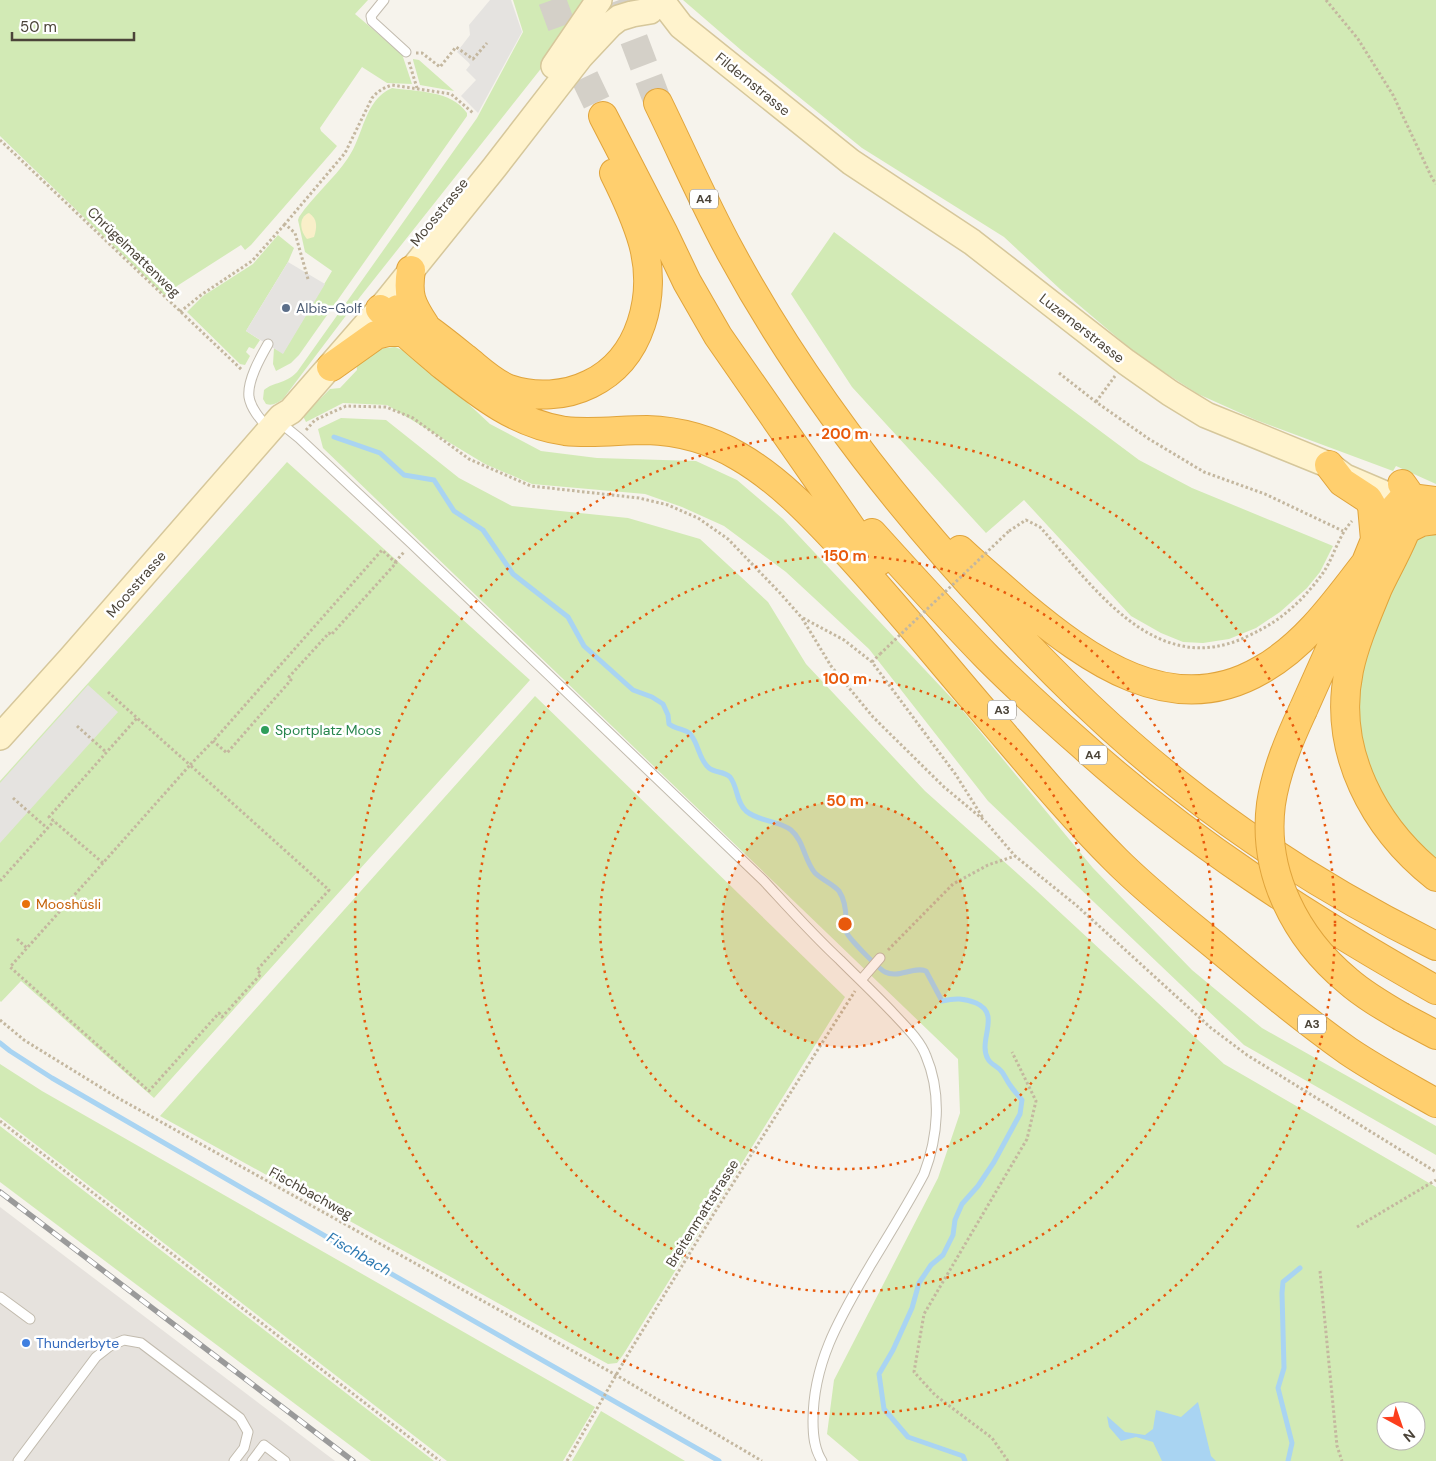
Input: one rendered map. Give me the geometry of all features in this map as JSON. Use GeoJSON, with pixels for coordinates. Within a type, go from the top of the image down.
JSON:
{"type":"FeatureCollection","features":[{"type":"Feature","properties":{"kind":"highway","name":"A4"},"geometry":{"type":"LineString","coordinates":[[658,103],[731,251],[799,366],[851,440],[926,534],[976,590],[1066,685],[1114,730],[1177,783],[1236,827],[1339,893],[1436,946]]}},
{"type":"Feature","properties":{"kind":"highway","name":"A4"},"geometry":{"type":"LineString","coordinates":[[415,330],[493,380],[508,388],[522,392],[551,394],[573,391],[603,377],[621,360],[630,349],[641,326],[647,296],[647,272],[643,243],[618,180],[597,119],[691,290],[728,351],[802,456],[959,629],[1027,696],[1090,752],[1161,810],[1307,913],[1436,990]]}},
{"type":"Feature","properties":{"kind":"highway"},"geometry":{"type":"LineString","coordinates":[[411,270],[409,295],[414,308],[415,330]]}},
{"type":"Feature","properties":{"kind":"highway"},"geometry":{"type":"LineString","coordinates":[[379,302],[415,330],[473,389],[516,417],[542,426],[565,430],[591,432],[650,430],[690,436],[721,447],[761,471],[791,496],[872,579],[1045,782],[1116,859],[1160,900],[1219,949]]}},
{"type":"Feature","properties":{"kind":"highway"},"geometry":{"type":"LineString","coordinates":[[331,367],[376,335],[415,330]]}},
{"type":"Feature","properties":{"kind":"highway"},"geometry":{"type":"LineString","coordinates":[[851,440],[966,556],[1032,613],[1066,639],[1114,670],[1160,687],[1195,690],[1219,687],[1242,680],[1262,670],[1290,650],[1311,630],[1364,565]]}},
{"type":"Feature","properties":{"kind":"highway","name":"A3"},"geometry":{"type":"LineString","coordinates":[[802,456],[859,539],[1008,718],[1159,890],[1219,949],[1271,993],[1349,1052],[1436,1103]]}},
{"type":"Feature","properties":{"kind":"highway"},"geometry":{"type":"LineString","coordinates":[[1329,465],[1342,482],[1368,499],[1372,506],[1375,540]]}},
{"type":"Feature","properties":{"kind":"highway"},"geometry":{"type":"LineString","coordinates":[[1418,504],[1393,510],[1375,540],[1336,636],[1286,749],[1271,804],[1270,835],[1278,881],[1286,902],[1298,926],[1320,954],[1349,982],[1402,1017],[1436,1035]]}},
{"type":"Feature","properties":{"kind":"highway"},"geometry":{"type":"LineString","coordinates":[[1418,504],[1421,522],[1436,520]]}},
{"type":"Feature","properties":{"kind":"highway"},"geometry":{"type":"LineString","coordinates":[[1418,504],[1379,587],[1354,650],[1348,672],[1347,724],[1350,747],[1356,769],[1375,811],[1408,853],[1436,877]]}},
{"type":"Feature","properties":{"kind":"main road","name":"Moosstrasse"},"geometry":{"type":"LineString","coordinates":[[276,423],[284,407],[379,302],[411,270],[494,168],[580,57],[620,0]]}},
{"type":"Feature","properties":{"kind":"main road","name":"Moosstrasse"},"geometry":{"type":"LineString","coordinates":[[0,737],[72,658],[276,423],[291,412],[331,367],[553,67],[575,36],[595,2]]}},
{"type":"Feature","properties":{"kind":"main road","name":"Moosstrasse"},"geometry":{"type":"LineString","coordinates":[[580,57],[619,18],[632,14],[649,4]]}},
{"type":"Feature","properties":{"kind":"main road","name":"Fildernstrasse"},"geometry":{"type":"LineString","coordinates":[[649,4],[667,21],[681,26],[851,162]]}},
{"type":"Feature","properties":{"kind":"main road","name":"Luzernerstrasse"},"geometry":{"type":"LineString","coordinates":[[851,162],[972,242],[1126,362],[1170,393],[1206,415],[1329,465],[1345,476],[1418,504]]}},
{"type":"Feature","properties":{"kind":"lane"},"geometry":{"type":"LineString","coordinates":[[384,0],[371,16],[372,21],[406,52]]}},
{"type":"Feature","properties":{"kind":"lane"},"geometry":{"type":"LineString","coordinates":[[268,344],[258,362],[252,379],[249,397],[256,413],[299,438],[764,881],[910,1030],[926,1055],[934,1084],[936,1112],[932,1154],[924,1174],[842,1314],[828,1342],[817,1378],[813,1414],[813,1437],[822,1461]]}},
{"type":"Feature","properties":{"kind":"lane"},"geometry":{"type":"LineString","coordinates":[[861,980],[880,958]]}},
{"type":"Feature","properties":{"kind":"lane"},"geometry":{"type":"LineString","coordinates":[[0,1297],[30,1319]]}},
{"type":"Feature","properties":{"kind":"lane"},"geometry":{"type":"LineString","coordinates":[[18,1461],[96,1357],[110,1346],[124,1340],[141,1343],[240,1418],[248,1432],[244,1448],[234,1461]]}},
{"type":"Feature","properties":{"kind":"lane"},"geometry":{"type":"LineString","coordinates":[[252,1461],[264,1445],[285,1461]]}},
{"type":"Feature","properties":{"kind":"path"},"geometry":{"type":"LineString","coordinates":[[1326,0],[1358,39],[1393,95],[1436,184]]}},
{"type":"Feature","properties":{"kind":"path"},"geometry":{"type":"LineString","coordinates":[[417,88],[406,52],[422,53],[440,67],[456,47],[473,59],[487,43]]}},
{"type":"Feature","properties":{"kind":"path"},"geometry":{"type":"LineString","coordinates":[[180,312],[201,295],[252,261],[345,153],[372,98],[378,91],[384,87],[392,86],[450,94],[473,113]]}},
{"type":"Feature","properties":{"kind":"path","name":"Chrügelmattenweg"},"geometry":{"type":"LineString","coordinates":[[0,140],[252,379]]}},
{"type":"Feature","properties":{"kind":"path"},"geometry":{"type":"LineString","coordinates":[[285,224],[295,233],[308,279]]}},
{"type":"Feature","properties":{"kind":"path"},"geometry":{"type":"LineString","coordinates":[[1096,402],[1126,362]]}},
{"type":"Feature","properties":{"kind":"path"},"geometry":{"type":"LineString","coordinates":[[872,662],[1010,531],[1026,520],[1040,527],[1122,615],[1142,630],[1165,642],[1186,648],[1216,648],[1235,643],[1273,624],[1296,604],[1323,573],[1343,531],[1265,494],[1204,472],[1149,439],[1096,402],[1059,373]]}},
{"type":"Feature","properties":{"kind":"path"},"geometry":{"type":"LineString","coordinates":[[299,438],[315,420],[346,406],[386,407],[413,418],[469,459],[531,486],[640,498],[668,505],[698,518],[728,538],[802,618],[830,666],[873,717],[944,787],[984,821],[1016,856],[1076,905],[1211,1028],[1247,1055],[1436,1172]]}},
{"type":"Feature","properties":{"kind":"path"},"geometry":{"type":"LineString","coordinates":[[108,692],[190,765],[329,890],[257,970],[261,974],[222,1017],[218,1013],[149,1091],[10,967],[190,765],[213,741],[382,550],[396,561],[331,635],[329,633],[288,678],[291,680],[227,753],[213,741]]}},
{"type":"Feature","properties":{"kind":"path"},"geometry":{"type":"LineString","coordinates":[[802,618],[844,640],[872,662],[956,775],[984,821]]}},
{"type":"Feature","properties":{"kind":"path"},"geometry":{"type":"LineString","coordinates":[[103,863],[49,817],[137,718]]}},
{"type":"Feature","properties":{"kind":"path"},"geometry":{"type":"LineString","coordinates":[[78,726],[106,752]]}},
{"type":"Feature","properties":{"kind":"path"},"geometry":{"type":"LineString","coordinates":[[13,798],[47,828]]}},
{"type":"Feature","properties":{"kind":"path"},"geometry":{"type":"LineString","coordinates":[[0,881],[54,821]]}},
{"type":"Feature","properties":{"kind":"path"},"geometry":{"type":"LineString","coordinates":[[880,958],[953,884],[988,864],[1016,856]]}},
{"type":"Feature","properties":{"kind":"path"},"geometry":{"type":"LineString","coordinates":[[17,939],[27,948]]}},
{"type":"Feature","properties":{"kind":"path","name":"Breitenmattstrasse"},"geometry":{"type":"LineString","coordinates":[[567,1461],[713,1214],[861,980]]}},
{"type":"Feature","properties":{"kind":"path","name":"Fischbachweg"},"geometry":{"type":"LineString","coordinates":[[0,1020],[24,1040],[118,1098],[616,1376],[762,1461]]}},
{"type":"Feature","properties":{"kind":"path"},"geometry":{"type":"LineString","coordinates":[[1008,1461],[992,1438],[935,1395],[914,1372],[924,1314],[1027,1138],[1036,1101],[1012,1052]]}},
{"type":"Feature","properties":{"kind":"path"},"geometry":{"type":"LineString","coordinates":[[0,1121],[440,1461]]}},
{"type":"Feature","properties":{"kind":"path"},"geometry":{"type":"LineString","coordinates":[[1357,1227],[1436,1180]]}},
{"type":"Feature","properties":{"kind":"path"},"geometry":{"type":"LineString","coordinates":[[1320,1271],[1337,1446],[1342,1461]]}},
{"type":"Feature","properties":{"kind":"shaded area"},"geometry":{"type":"Polygon","coordinates":[[[490,0],[511,0],[522,32],[478,113],[461,96],[476,80],[466,70],[470,65],[469,63],[457,52],[470,35],[469,25],[490,0]]]}},
{"type":"Feature","properties":{"kind":"shaded area","name":"Albis-Golf"},"geometry":{"type":"Polygon","coordinates":[[[288,262],[325,284],[283,354],[246,331],[288,262]]]}},
{"type":"Feature","properties":{"kind":"shaded area"},"geometry":{"type":"Polygon","coordinates":[[[88,685],[118,712],[0,843],[0,783],[88,685]]]}},
{"type":"Feature","properties":{"kind":"shaded area"},"geometry":{"type":"Polygon","coordinates":[[[0,1207],[335,1461],[0,1461],[0,1207]]]}},
{"type":"Feature","properties":{"kind":"green space"},"geometry":{"type":"Polygon","coordinates":[[[0,0],[368,0],[355,14],[402,54],[412,84],[387,83],[362,67],[320,128],[337,146],[332,152],[251,245],[245,250],[241,245],[177,286],[166,297],[0,136],[0,0]]]}},
{"type":"Feature","properties":{"kind":"green space"},"geometry":{"type":"Polygon","coordinates":[[[513,0],[587,0],[566,37],[360,297],[283,399],[277,403],[266,404],[263,399],[264,390],[288,379],[297,372],[477,118],[523,32],[513,0]]]}},
{"type":"Feature","properties":{"kind":"green space"},"geometry":{"type":"Polygon","coordinates":[[[683,0],[1436,0],[1436,484],[1396,466],[1393,471],[1256,420],[1198,394],[1139,356],[1060,289],[1004,237],[862,148],[741,50],[683,0]]]}},
{"type":"Feature","properties":{"kind":"green space"},"geometry":{"type":"Polygon","coordinates":[[[413,59],[419,60],[454,91],[420,85],[413,59]]]}},
{"type":"Feature","properties":{"kind":"green space"},"geometry":{"type":"Polygon","coordinates":[[[392,88],[443,96],[460,105],[467,113],[467,116],[299,355],[291,363],[276,371],[273,364],[274,348],[283,353],[332,271],[305,252],[299,217],[348,158],[370,109],[383,94],[392,88]]]}},
{"type":"Feature","properties":{"kind":"green space"},"geometry":{"type":"Polygon","coordinates":[[[834,232],[1139,460],[1192,488],[1333,546],[1320,572],[1307,588],[1280,612],[1256,628],[1229,639],[1203,643],[1183,642],[1161,633],[1131,616],[1024,500],[986,533],[852,387],[791,294],[834,232]]]}},
{"type":"Feature","properties":{"kind":"green space"},"geometry":{"type":"Polygon","coordinates":[[[278,235],[294,248],[288,262],[246,331],[260,340],[254,349],[249,347],[246,352],[250,356],[245,365],[240,364],[187,312],[203,296],[253,264],[278,235]]]}},
{"type":"Feature","properties":{"kind":"green space"},"geometry":{"type":"Polygon","coordinates":[[[395,347],[417,356],[490,424],[541,451],[597,458],[696,461],[737,480],[783,519],[958,705],[1093,868],[1192,970],[1262,1028],[1436,1126],[1436,1155],[1244,1045],[988,801],[869,649],[786,572],[724,526],[682,507],[645,494],[532,484],[485,464],[387,405],[343,403],[306,422],[303,416],[330,389],[340,388],[357,370],[356,359],[377,349],[395,347]]]}},
{"type":"Feature","properties":{"kind":"green space"},"geometry":{"type":"Polygon","coordinates":[[[341,418],[386,420],[459,478],[512,506],[628,518],[700,539],[768,602],[806,664],[925,791],[1038,892],[1224,1064],[1436,1187],[1436,1461],[859,1461],[827,1434],[834,1380],[938,1178],[960,1113],[958,1059],[323,448],[318,429],[341,418]]]}},
{"type":"Feature","properties":{"kind":"green space","name":"Sportplatz Moos"},"geometry":{"type":"Polygon","coordinates":[[[287,462],[530,680],[154,1098],[21,981],[0,1001],[0,781],[287,462]]]}},
{"type":"Feature","properties":{"kind":"green space"},"geometry":{"type":"Polygon","coordinates":[[[1436,532],[1436,863],[1399,828],[1362,756],[1357,691],[1364,655],[1380,610],[1415,542],[1426,535],[1436,532]]]}},
{"type":"Feature","properties":{"kind":"green space"},"geometry":{"type":"Polygon","coordinates":[[[535,696],[845,997],[617,1363],[608,1364],[160,1116],[535,696]]]}},
{"type":"Feature","properties":{"kind":"green space"},"geometry":{"type":"Polygon","coordinates":[[[0,1064],[42,1091],[595,1407],[563,1461],[447,1461],[0,1117],[0,1064]]]}},
{"type":"Feature","properties":{"kind":"green space"},"geometry":{"type":"Polygon","coordinates":[[[0,1126],[434,1461],[371,1461],[0,1182],[0,1126]]]}},
{"type":"Feature","properties":{"kind":"green space"},"geometry":{"type":"Polygon","coordinates":[[[601,1411],[685,1461],[572,1461],[601,1411]]]}},
{"type":"Feature","properties":{"kind":"sand"},"geometry":{"type":"Polygon","coordinates":[[[309,213],[314,218],[316,227],[314,237],[307,239],[301,225],[305,215],[309,213]]]}},
{"type":"Feature","properties":{"kind":"water"},"geometry":{"type":"Polygon","coordinates":[[[1198,1402],[1211,1456],[1216,1461],[1162,1461],[1153,1442],[1136,1437],[1121,1441],[1109,1427],[1107,1416],[1125,1432],[1145,1435],[1153,1429],[1156,1410],[1181,1417],[1198,1402]]]}},
{"type":"Feature","properties":{"kind":"waterway"},"geometry":{"type":"LineString","coordinates":[[334,437],[380,453],[404,475],[434,480],[454,511],[483,530],[513,574],[568,617],[584,646],[633,690],[652,697],[663,704],[668,715],[669,724],[691,735],[706,765],[711,770],[730,777],[740,803],[746,811],[751,815],[780,824],[795,834],[811,868],[841,894],[845,908],[846,931],[857,946],[877,965],[890,974],[916,970],[926,971],[942,1001],[963,999],[984,1008],[988,1021],[985,1052],[989,1061],[1000,1070],[1022,1100],[1020,1114],[994,1162],[978,1186],[962,1204],[955,1220],[953,1235],[943,1255],[931,1265],[919,1283],[912,1308],[893,1350],[879,1374],[884,1409],[908,1437],[963,1456],[965,1461]]}},
{"type":"Feature","properties":{"kind":"waterway","name":"Fischbach"},"geometry":{"type":"LineString","coordinates":[[0,1043],[52,1078],[719,1461]]}},
{"type":"Feature","properties":{"kind":"waterway"},"geometry":{"type":"LineString","coordinates":[[1288,1461],[1292,1443],[1278,1388],[1284,1368],[1282,1293],[1283,1282],[1300,1268]]}},
{"type":"Feature","properties":{"kind":"tunnel"},"geometry":{"type":"LineString","coordinates":[[552,0],[566,38],[603,116]]}},
{"type":"Feature","properties":{"kind":"tunnel"},"geometry":{"type":"LineString","coordinates":[[619,0],[658,103]]}},
{"type":"Feature","properties":{"kind":"railway"},"geometry":{"type":"LineString","coordinates":[[0,1192],[353,1461]]}},
{"type":"Feature","properties":{"kind":"place","name":"Albis-Golf"},"geometry":{"type":"Point","coordinates":[286,308]}},
{"type":"Feature","properties":{"kind":"place","name":"Sportplatz Moos"},"geometry":{"type":"Point","coordinates":[265,730]}},
{"type":"Feature","properties":{"kind":"place","name":"Mooshüsli"},"geometry":{"type":"Point","coordinates":[26,904]}},
{"type":"Feature","properties":{"kind":"place","name":"Thunderbyte"},"geometry":{"type":"Point","coordinates":[26,1343]}}]}
